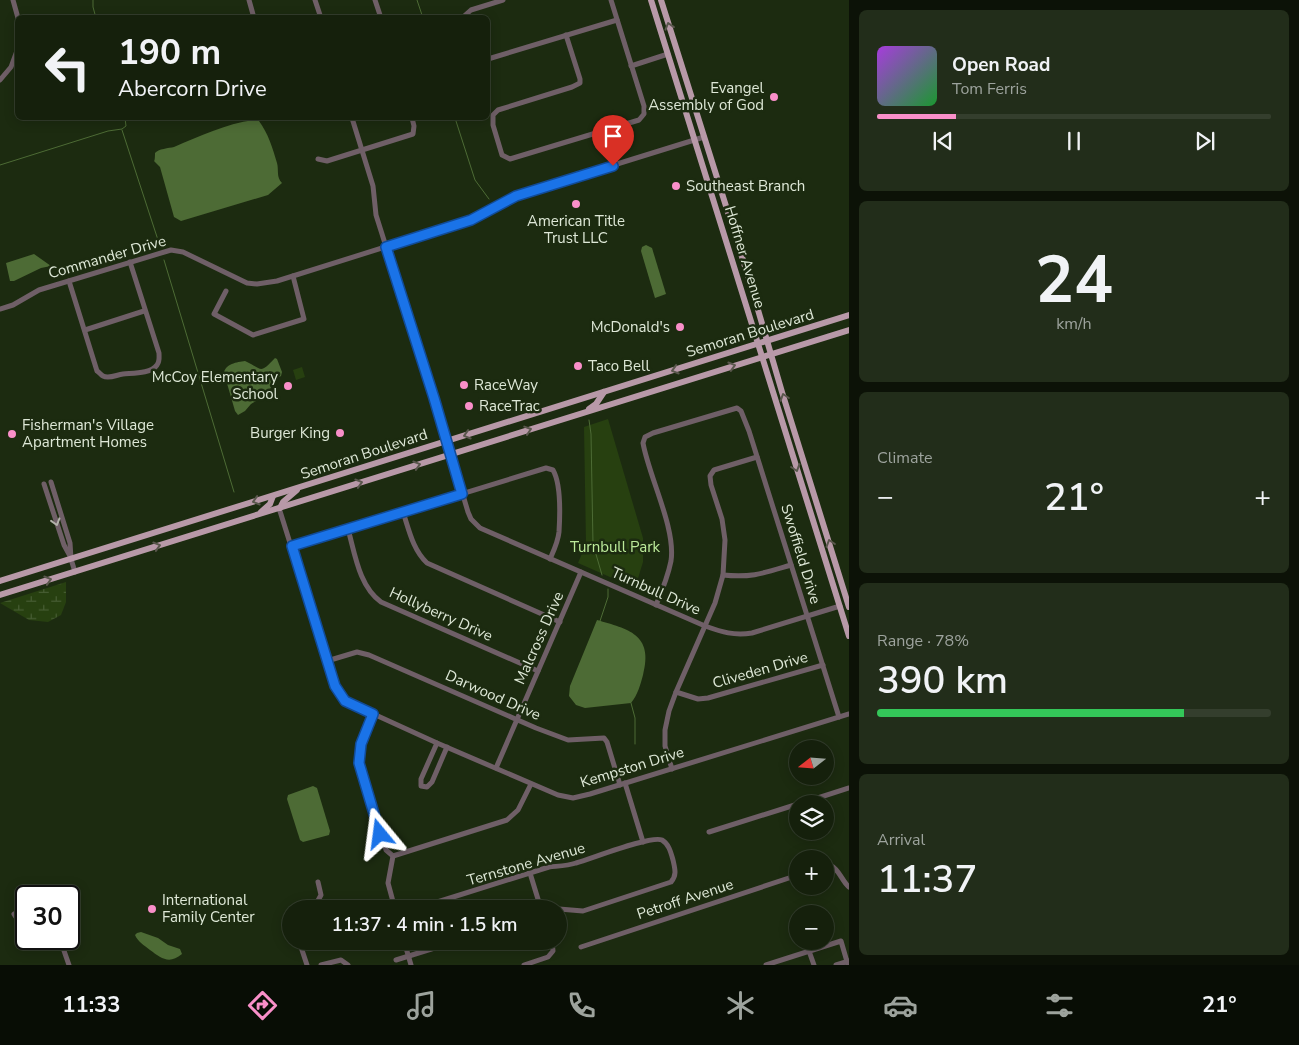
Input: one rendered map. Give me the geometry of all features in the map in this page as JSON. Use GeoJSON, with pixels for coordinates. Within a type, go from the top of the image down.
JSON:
{"type":"FeatureCollection","features":[{"type":"Feature","properties":{"kind":"main road","name":"Hoffner Avenue"},"geometry":{"type":"LineString","coordinates":[[651,0],[849,636]]}},
{"type":"Feature","properties":{"kind":"main road","name":"Hoffner Avenue"},"geometry":{"type":"LineString","coordinates":[[661,0],[849,606]]}},
{"type":"Feature","properties":{"kind":"main road","name":"Semoran Boulevard"},"geometry":{"type":"LineString","coordinates":[[0,581],[849,315]]}},
{"type":"Feature","properties":{"kind":"main road","name":"Semoran Boulevard"},"geometry":{"type":"LineString","coordinates":[[0,595],[849,330]]}},
{"type":"Feature","properties":{"kind":"main road"},"geometry":{"type":"LineString","coordinates":[[584,412],[596,404],[604,392]]}},
{"type":"Feature","properties":{"kind":"main road"},"geometry":{"type":"LineString","coordinates":[[279,508],[289,496],[302,487]]}},
{"type":"Feature","properties":{"kind":"main road"},"geometry":{"type":"LineString","coordinates":[[251,517],[265,510],[273,496]]}},
{"type":"Feature","properties":{"kind":"main road"},"geometry":{"type":"LineString","coordinates":[[825,558],[829,562],[844,608],[849,612]]}},
{"type":"Feature","properties":{"kind":"street"},"geometry":{"type":"LineString","coordinates":[[13,0],[17,15]]}},
{"type":"Feature","properties":{"kind":"street"},"geometry":{"type":"LineString","coordinates":[[249,0],[253,15]]}},
{"type":"Feature","properties":{"kind":"street"},"geometry":{"type":"LineString","coordinates":[[315,0],[319,15]]}},
{"type":"Feature","properties":{"kind":"street"},"geometry":{"type":"LineString","coordinates":[[375,0],[380,15]]}},
{"type":"Feature","properties":{"kind":"street"},"geometry":{"type":"LineString","coordinates":[[465,15],[471,10],[503,0]]}},
{"type":"Feature","properties":{"kind":"street"},"geometry":{"type":"LineString","coordinates":[[566,35],[580,83],[498,110],[493,115],[493,125],[502,154],[510,159],[639,120],[644,114],[644,106],[610,0]]}},
{"type":"Feature","properties":{"kind":"street"},"geometry":{"type":"LineString","coordinates":[[490,58],[617,20]]}},
{"type":"Feature","properties":{"kind":"street"},"geometry":{"type":"LineString","coordinates":[[631,66],[668,54]]}},
{"type":"Feature","properties":{"kind":"street"},"geometry":{"type":"LineString","coordinates":[[0,80],[11,67],[15,56]]}},
{"type":"Feature","properties":{"kind":"street","name":"Turnbull Drive"},"geometry":{"type":"LineString","coordinates":[[353,120],[373,186],[373,202],[376,215],[462,494],[471,519],[480,528],[727,634],[740,635],[840,606]]}},
{"type":"Feature","properties":{"kind":"street"},"geometry":{"type":"LineString","coordinates":[[318,159],[327,161],[412,134],[414,126],[412,120]]}},
{"type":"Feature","properties":{"kind":"street","name":"Commander Drive"},"geometry":{"type":"LineString","coordinates":[[0,309],[13,305],[39,290],[165,251],[176,250],[190,255],[247,283],[266,284],[471,220],[516,196],[704,137]]}},
{"type":"Feature","properties":{"kind":"street"},"geometry":{"type":"LineString","coordinates":[[69,281],[97,371],[102,376],[109,377],[133,374],[153,368],[159,360],[158,353],[130,262]]}},
{"type":"Feature","properties":{"kind":"street"},"geometry":{"type":"LineString","coordinates":[[226,291],[214,314],[253,335],[262,334],[304,319],[293,276]]}},
{"type":"Feature","properties":{"kind":"street"},"geometry":{"type":"LineString","coordinates":[[85,330],[144,311]]}},
{"type":"Feature","properties":{"kind":"street","name":"Swoffield Drive"},"geometry":{"type":"LineString","coordinates":[[656,605],[665,583],[671,560],[671,540],[642,443],[645,437],[653,433],[737,408],[742,411],[839,718]]}},
{"type":"Feature","properties":{"kind":"street"},"geometry":{"type":"LineString","coordinates":[[672,769],[665,746],[665,730],[669,711],[715,603],[723,575],[724,540],[722,519],[710,476],[714,470],[757,457]]}},
{"type":"Feature","properties":{"kind":"street"},"geometry":{"type":"LineString","coordinates":[[292,546],[546,468],[553,470],[558,478],[559,533],[556,548],[550,559]]}},
{"type":"Feature","properties":{"kind":"street"},"geometry":{"type":"LineString","coordinates":[[51,482],[70,543],[71,559]]}},
{"type":"Feature","properties":{"kind":"street"},"geometry":{"type":"LineString","coordinates":[[44,484],[75,572]]}},
{"type":"Feature","properties":{"kind":"street","name":"Kempston Drive"},"geometry":{"type":"LineString","coordinates":[[279,508],[335,686],[345,701],[558,795],[573,798],[849,714]]}},
{"type":"Feature","properties":{"kind":"street"},"geometry":{"type":"LineString","coordinates":[[403,512],[413,544],[419,556],[427,564],[560,622]]}},
{"type":"Feature","properties":{"kind":"street","name":"Hollyberry Drive"},"geometry":{"type":"LineString","coordinates":[[348,529],[364,584],[372,596],[381,602],[538,671]]}},
{"type":"Feature","properties":{"kind":"street"},"geometry":{"type":"LineString","coordinates":[[723,575],[753,576],[791,565]]}},
{"type":"Feature","properties":{"kind":"street","name":"Malcross Drive"},"geometry":{"type":"LineString","coordinates":[[496,768],[582,572]]}},
{"type":"Feature","properties":{"kind":"street","name":"Darwood Drive"},"geometry":{"type":"LineString","coordinates":[[327,661],[357,652],[369,655],[517,720],[568,740],[604,738],[623,784],[643,842]]}},
{"type":"Feature","properties":{"kind":"street","name":"Cliveden Drive"},"geometry":{"type":"LineString","coordinates":[[676,692],[698,698],[708,698],[823,665]]}},
{"type":"Feature","properties":{"kind":"street"},"geometry":{"type":"LineString","coordinates":[[373,714],[361,744],[359,763],[380,834],[386,850],[393,856]]}},
{"type":"Feature","properties":{"kind":"street"},"geometry":{"type":"LineString","coordinates":[[437,743],[421,779],[421,786],[427,787],[432,782],[446,747]]}},
{"type":"Feature","properties":{"kind":"street"},"geometry":{"type":"LineString","coordinates":[[393,856],[507,820],[518,810],[531,784]]}},
{"type":"Feature","properties":{"kind":"street"},"geometry":{"type":"LineString","coordinates":[[827,795],[849,788]]}},
{"type":"Feature","properties":{"kind":"street"},"geometry":{"type":"LineString","coordinates":[[709,832],[789,807]]}},
{"type":"Feature","properties":{"kind":"street"},"geometry":{"type":"LineString","coordinates":[[567,910],[583,911],[666,885],[674,878],[675,870],[668,845],[657,839],[643,842]]}},
{"type":"Feature","properties":{"kind":"street","name":"Ternstone Avenue"},"geometry":{"type":"LineString","coordinates":[[444,900],[549,867],[578,863],[643,842]]}},
{"type":"Feature","properties":{"kind":"street"},"geometry":{"type":"LineString","coordinates":[[393,856],[388,883],[393,900]]}},
{"type":"Feature","properties":{"kind":"street"},"geometry":{"type":"LineString","coordinates":[[834,866],[844,883],[849,887]]}},
{"type":"Feature","properties":{"kind":"street"},"geometry":{"type":"LineString","coordinates":[[530,873],[538,900]]}},
{"type":"Feature","properties":{"kind":"street","name":"Petroff Avenue"},"geometry":{"type":"LineString","coordinates":[[581,946],[789,878]]}},
{"type":"Feature","properties":{"kind":"street"},"geometry":{"type":"LineString","coordinates":[[318,882],[321,895],[318,900]]}},
{"type":"Feature","properties":{"kind":"street"},"geometry":{"type":"LineString","coordinates":[[766,965],[841,941],[848,962],[836,965]]}},
{"type":"Feature","properties":{"kind":"street"},"geometry":{"type":"LineString","coordinates":[[63,950],[69,965]]}},
{"type":"Feature","properties":{"kind":"street"},"geometry":{"type":"LineString","coordinates":[[303,950],[307,965]]}},
{"type":"Feature","properties":{"kind":"street"},"geometry":{"type":"LineString","coordinates":[[407,950],[411,965]]}},
{"type":"Feature","properties":{"kind":"street"},"geometry":{"type":"LineString","coordinates":[[396,960],[428,950]]}},
{"type":"Feature","properties":{"kind":"street"},"geometry":{"type":"LineString","coordinates":[[524,965],[548,957],[553,950]]}},
{"type":"Feature","properties":{"kind":"street"},"geometry":{"type":"LineString","coordinates":[[810,951],[814,965]]}},
{"type":"Feature","properties":{"kind":"street"},"geometry":{"type":"LineString","coordinates":[[321,965],[341,960],[348,965]]}},
{"type":"Feature","properties":{"kind":"green space"},"geometry":{"type":"Polygon","coordinates":[[[302,367],[305,377],[296,380],[293,370],[302,367]]]}},
{"type":"Feature","properties":{"kind":"green space","name":"Turnbull Park"},"geometry":{"type":"Polygon","coordinates":[[[608,419],[643,538],[643,562],[635,588],[578,563],[586,544],[584,427],[608,419]]]}},
{"type":"Feature","properties":{"kind":"green space"},"geometry":{"type":"Polygon","coordinates":[[[66,582],[66,602],[61,615],[48,622],[29,620],[0,603],[66,582]]]}},
{"type":"Feature","properties":{"kind":"shaded area"},"geometry":{"type":"Polygon","coordinates":[[[259,120],[270,141],[277,163],[279,178],[282,183],[268,195],[181,221],[174,217],[160,167],[154,161],[155,153],[223,127],[259,120]]]}},
{"type":"Feature","properties":{"kind":"shaded area"},"geometry":{"type":"Polygon","coordinates":[[[646,245],[652,248],[666,294],[655,298],[641,251],[642,247],[646,245]]]}},
{"type":"Feature","properties":{"kind":"shaded area"},"geometry":{"type":"Polygon","coordinates":[[[34,254],[51,266],[41,268],[14,281],[10,281],[6,263],[34,254]]]}},
{"type":"Feature","properties":{"kind":"shaded area"},"geometry":{"type":"Polygon","coordinates":[[[275,358],[282,372],[281,376],[274,380],[268,394],[251,404],[238,415],[235,411],[224,373],[225,370],[232,364],[245,361],[263,369],[275,358]]]}},
{"type":"Feature","properties":{"kind":"shaded area"},"geometry":{"type":"Polygon","coordinates":[[[597,620],[619,627],[636,636],[645,650],[643,675],[640,686],[631,703],[585,708],[576,705],[569,696],[570,686],[597,620]]]}},
{"type":"Feature","properties":{"kind":"shaded area"},"geometry":{"type":"Polygon","coordinates":[[[313,786],[317,788],[330,831],[329,835],[303,842],[300,840],[287,799],[288,795],[313,786]]]}},
{"type":"Feature","properties":{"kind":"shaded area"},"geometry":{"type":"Polygon","coordinates":[[[141,932],[180,949],[182,954],[169,960],[162,958],[138,940],[135,935],[141,932]]]}},
{"type":"Feature","properties":{"kind":"waterway"},"geometry":{"type":"LineString","coordinates":[[93,0],[95,15]]}},
{"type":"Feature","properties":{"kind":"waterway"},"geometry":{"type":"LineString","coordinates":[[417,0],[422,15]]}},
{"type":"Feature","properties":{"kind":"waterway"},"geometry":{"type":"LineString","coordinates":[[0,165],[108,131],[122,129],[126,126],[125,120]]}},
{"type":"Feature","properties":{"kind":"waterway"},"geometry":{"type":"LineString","coordinates":[[456,120],[475,180],[489,199]]}},
{"type":"Feature","properties":{"kind":"waterway"},"geometry":{"type":"LineString","coordinates":[[122,130],[159,243]]}},
{"type":"Feature","properties":{"kind":"waterway"},"geometry":{"type":"LineString","coordinates":[[164,260],[234,492]]}},
{"type":"Feature","properties":{"kind":"waterway"},"geometry":{"type":"LineString","coordinates":[[589,420],[591,434],[593,544],[602,575]]}},
{"type":"Feature","properties":{"kind":"waterway"},"geometry":{"type":"LineString","coordinates":[[600,621],[608,597],[608,589]]}},
{"type":"Feature","properties":{"kind":"waterway"},"geometry":{"type":"LineString","coordinates":[[631,703],[635,718],[635,744]]}},
{"type":"Feature","properties":{"kind":"place","name":"Evangel Assembly of God"},"geometry":{"type":"Point","coordinates":[774,97]}},
{"type":"Feature","properties":{"kind":"place","name":"Southeast Branch"},"geometry":{"type":"Point","coordinates":[676,186]}},
{"type":"Feature","properties":{"kind":"place","name":"American Title Trust LLC"},"geometry":{"type":"Point","coordinates":[576,204]}},
{"type":"Feature","properties":{"kind":"place","name":"McDonald's"},"geometry":{"type":"Point","coordinates":[680,327]}},
{"type":"Feature","properties":{"kind":"place","name":"Taco Bell"},"geometry":{"type":"Point","coordinates":[578,366]}},
{"type":"Feature","properties":{"kind":"place","name":"RaceWay"},"geometry":{"type":"Point","coordinates":[464,385]}},
{"type":"Feature","properties":{"kind":"place","name":"McCoy Elementary School"},"geometry":{"type":"Point","coordinates":[288,386]}},
{"type":"Feature","properties":{"kind":"place","name":"RaceTrac"},"geometry":{"type":"Point","coordinates":[469,406]}},
{"type":"Feature","properties":{"kind":"place","name":"Burger King"},"geometry":{"type":"Point","coordinates":[340,433]}},
{"type":"Feature","properties":{"kind":"place","name":"Fisherman's Village Apartment Homes"},"geometry":{"type":"Point","coordinates":[12,434]}},
{"type":"Feature","properties":{"kind":"place","name":"International Family Center"},"geometry":{"type":"Point","coordinates":[152,909]}},
{"type":"Feature","properties":{"kind":"route"},"geometry":{"type":"LineString","coordinates":[[380,834],[359,763],[361,744],[373,714],[345,701],[335,686],[292,546],[462,494],[386,247],[471,220],[516,196],[613,166]]}}]}
